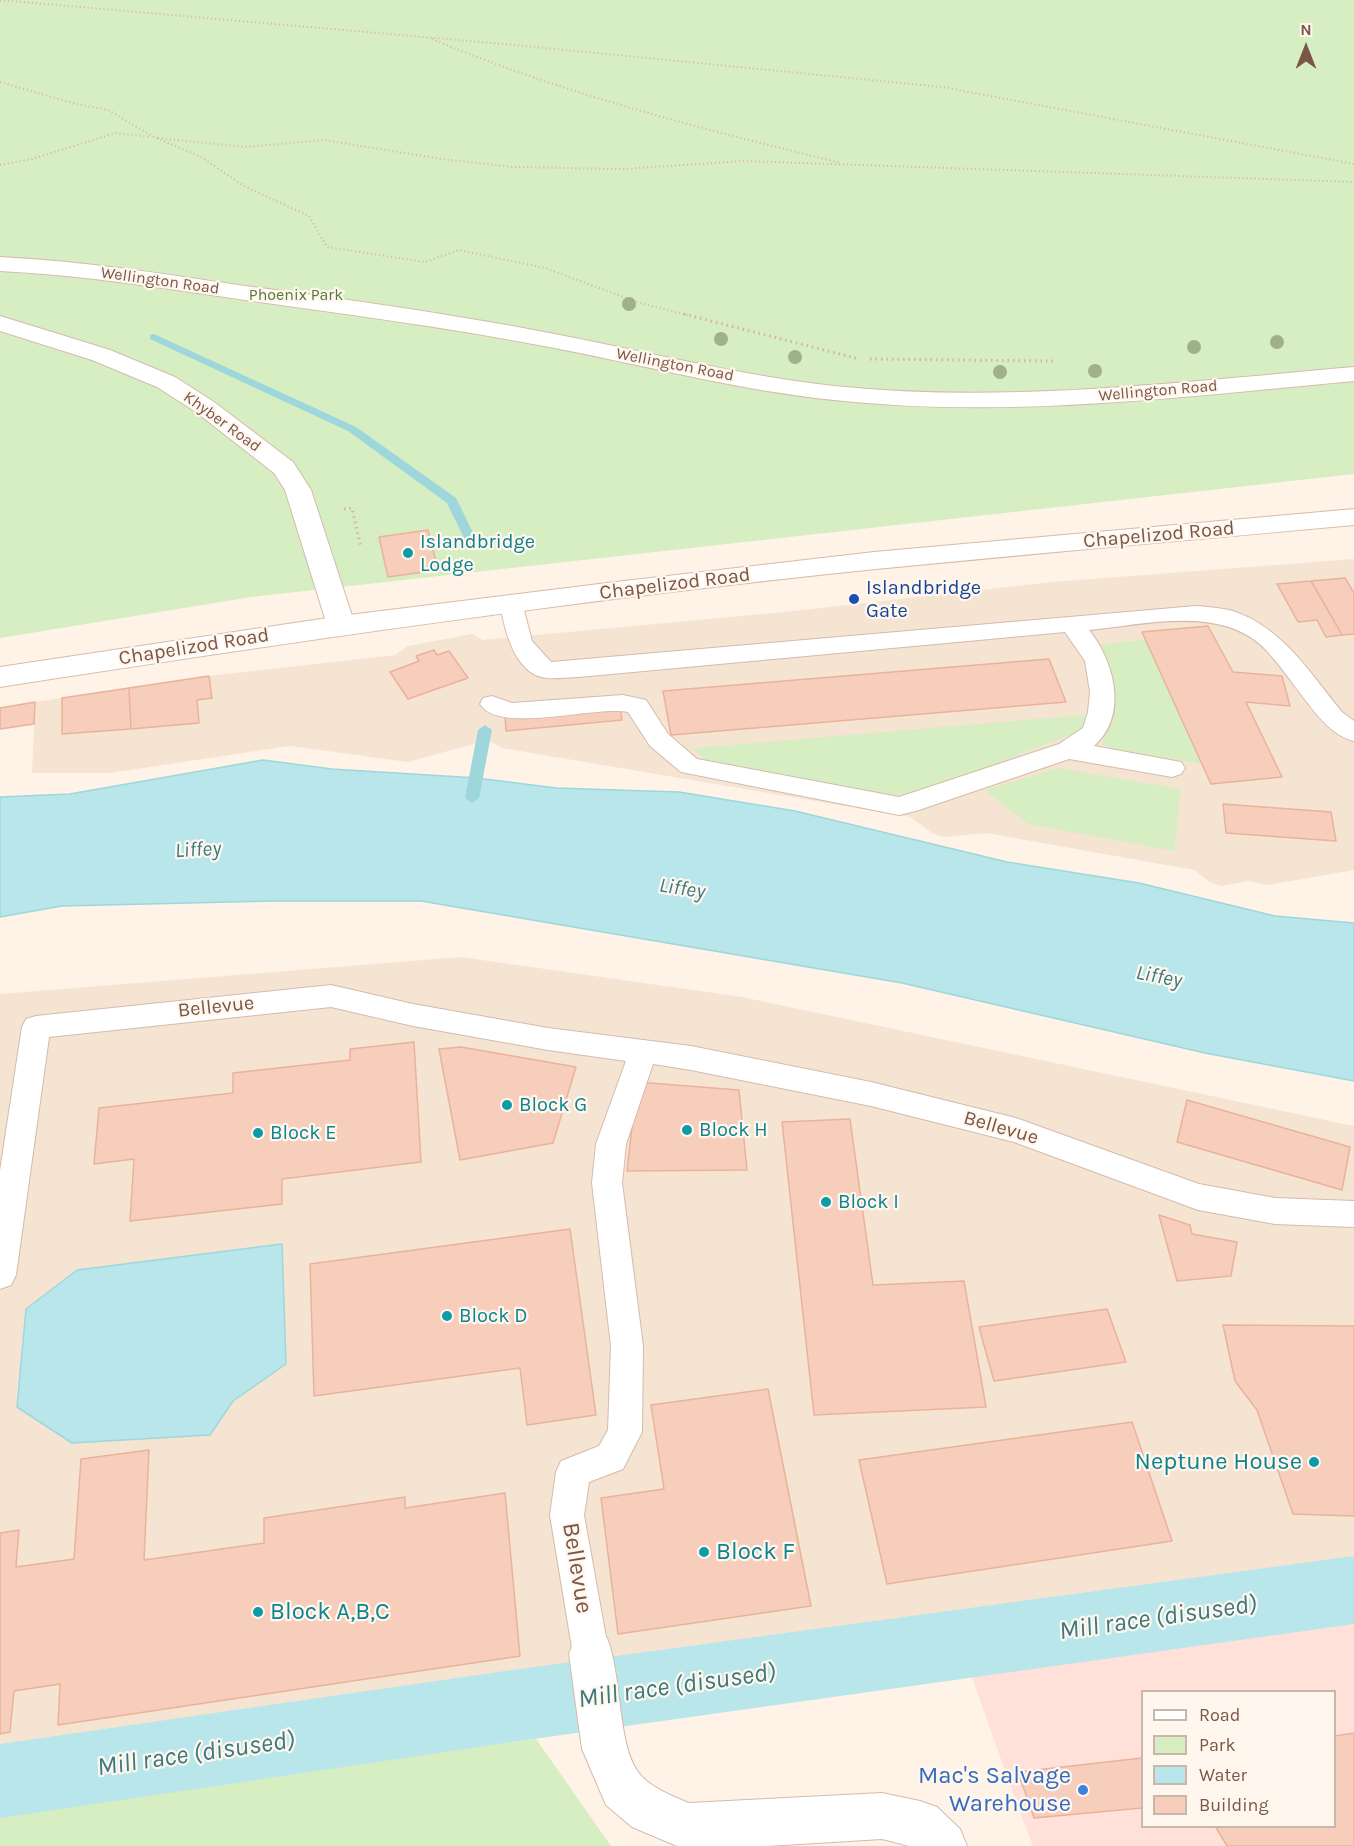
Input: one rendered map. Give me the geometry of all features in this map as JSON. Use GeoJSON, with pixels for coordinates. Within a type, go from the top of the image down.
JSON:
{"type":"FeatureCollection","features":[{"type":"Feature","properties":{"kind":"street","name":"Wellington Road"},"geometry":{"type":"LineString","coordinates":[[0,264],[100,272],[526,336],[774,384],[834,393],[967,400],[1022,399],[1148,392],[1354,374]]}},
{"type":"Feature","properties":{"kind":"street","name":"Khyber Road"},"geometry":{"type":"LineString","coordinates":[[0,323],[101,355],[176,388],[205,407],[284,468],[298,490],[341,625]]}},
{"type":"Feature","properties":{"kind":"street","name":"Chapelizod Road"},"geometry":{"type":"LineString","coordinates":[[0,677],[341,625],[511,603],[874,561],[1354,518]]}},
{"type":"Feature","properties":{"kind":"street"},"geometry":{"type":"LineString","coordinates":[[591,1654],[605,1749],[622,1789],[649,1810],[688,1827],[882,1816],[920,1824],[943,1846]]}},
{"type":"Feature","properties":{"kind":"lane"},"geometry":{"type":"LineString","coordinates":[[511,603],[518,638],[528,656],[546,670],[579,669],[1196,614],[1226,617],[1250,627],[1273,643],[1333,718],[1354,733]]}},
{"type":"Feature","properties":{"kind":"lane"},"geometry":{"type":"LineString","coordinates":[[492,704],[510,711],[623,703],[637,705],[652,734],[668,751],[690,766],[899,806],[1068,750],[1090,735],[1097,725],[1101,680],[1099,666],[1089,645],[1071,625]]}},
{"type":"Feature","properties":{"kind":"lane"},"geometry":{"type":"LineString","coordinates":[[1068,750],[1172,768]]}},
{"type":"Feature","properties":{"kind":"lane","name":"Bellevue"},"geometry":{"type":"LineString","coordinates":[[0,1275],[36,1026],[331,996],[413,1016],[548,1039],[691,1058],[860,1092],[1016,1130],[1198,1197],[1275,1211],[1354,1215]]}},
{"type":"Feature","properties":{"kind":"lane","name":"Bellevue"},"geometry":{"type":"LineString","coordinates":[[591,1654],[567,1515],[573,1472],[611,1458],[625,1432],[627,1346],[607,1182],[611,1144],[643,1052]]}},
{"type":"Feature","properties":{"kind":"path"},"geometry":{"type":"LineString","coordinates":[[0,0],[942,87],[1354,164]]}},
{"type":"Feature","properties":{"kind":"path"},"geometry":{"type":"LineString","coordinates":[[428,38],[501,68],[693,127],[850,165]]}},
{"type":"Feature","properties":{"kind":"path"},"geometry":{"type":"LineString","coordinates":[[0,82],[76,104],[108,110],[154,137],[201,157],[244,186],[309,216],[327,247],[424,262],[459,250],[545,268],[637,302],[860,359],[1059,361]]}},
{"type":"Feature","properties":{"kind":"path"},"geometry":{"type":"LineString","coordinates":[[0,165],[32,159],[116,133],[245,147],[324,140],[442,159],[513,166],[622,169],[744,161],[1354,182]]}},
{"type":"Feature","properties":{"kind":"shaded area"},"geometry":{"type":"Polygon","coordinates":[[[1354,559],[1354,870],[1268,885],[1249,881],[1221,886],[1210,882],[1194,870],[986,833],[944,837],[932,833],[910,817],[502,748],[488,740],[408,762],[290,746],[110,773],[32,773],[35,702],[209,676],[395,655],[408,646],[472,634],[483,640],[794,611],[1052,582],[1354,559]]]}},
{"type":"Feature","properties":{"kind":"shaded area"},"geometry":{"type":"Polygon","coordinates":[[[461,957],[742,997],[1354,1126],[1354,1587],[1145,1596],[955,1629],[0,1750],[0,994],[461,957]]]}},
{"type":"Feature","properties":{"kind":"shaded area"},"geometry":{"type":"Polygon","coordinates":[[[1354,1587],[1354,1846],[1033,1846],[955,1629],[1145,1596],[1354,1587]]]}},
{"type":"Feature","properties":{"kind":"green space","name":"Phoenix Park"},"geometry":{"type":"Polygon","coordinates":[[[0,0],[1354,0],[1354,474],[251,597],[0,638],[0,0]]]}},
{"type":"Feature","properties":{"kind":"green space"},"geometry":{"type":"Polygon","coordinates":[[[1146,640],[1202,764],[1114,749],[1102,744],[1114,702],[1111,673],[1101,644],[1146,640]]]}},
{"type":"Feature","properties":{"kind":"green space"},"geometry":{"type":"Polygon","coordinates":[[[1084,715],[1088,728],[900,801],[707,762],[693,748],[1084,715]]]}},
{"type":"Feature","properties":{"kind":"green space"},"geometry":{"type":"Polygon","coordinates":[[[1058,768],[1181,789],[1174,851],[1028,824],[985,790],[1058,768]]]}},
{"type":"Feature","properties":{"kind":"green space"},"geometry":{"type":"Polygon","coordinates":[[[536,1739],[611,1846],[0,1846],[0,1806],[536,1739]]]}},
{"type":"Feature","properties":{"kind":"water","name":"Liffey"},"geometry":{"type":"Polygon","coordinates":[[[263,760],[332,769],[477,778],[556,788],[679,792],[795,811],[1007,862],[1139,883],[1275,916],[1354,923],[1354,1081],[1205,1053],[902,983],[421,901],[272,901],[62,906],[0,917],[0,797],[70,794],[263,760]]]}},
{"type":"Feature","properties":{"kind":"water"},"geometry":{"type":"Polygon","coordinates":[[[282,1244],[286,1364],[233,1401],[210,1435],[72,1443],[17,1407],[26,1309],[77,1270],[282,1244]]]}},
{"type":"Feature","properties":{"kind":"building","name":"Islandbridge Lodge"},"geometry":{"type":"Polygon","coordinates":[[[428,530],[438,570],[388,577],[379,537],[428,530]]]}},
{"type":"Feature","properties":{"kind":"building"},"geometry":{"type":"Polygon","coordinates":[[[1345,578],[1354,593],[1354,634],[1342,635],[1311,581],[1345,578]]]}},
{"type":"Feature","properties":{"kind":"building"},"geometry":{"type":"Polygon","coordinates":[[[1311,581],[1342,635],[1326,637],[1317,620],[1298,622],[1277,584],[1311,581]]]}},
{"type":"Feature","properties":{"kind":"building"},"geometry":{"type":"Polygon","coordinates":[[[1208,626],[1233,672],[1282,676],[1290,706],[1246,702],[1282,777],[1211,784],[1142,632],[1208,626]]]}},
{"type":"Feature","properties":{"kind":"building"},"geometry":{"type":"Polygon","coordinates":[[[434,650],[437,655],[449,651],[468,678],[408,699],[390,672],[419,661],[416,656],[434,650]]]}},
{"type":"Feature","properties":{"kind":"building"},"geometry":{"type":"Polygon","coordinates":[[[1049,659],[1066,702],[671,735],[663,691],[1049,659]]]}},
{"type":"Feature","properties":{"kind":"building"},"geometry":{"type":"Polygon","coordinates":[[[209,676],[212,698],[197,700],[199,723],[131,729],[129,688],[209,676]]]}},
{"type":"Feature","properties":{"kind":"building"},"geometry":{"type":"Polygon","coordinates":[[[129,688],[131,729],[62,734],[62,698],[129,688]]]}},
{"type":"Feature","properties":{"kind":"building"},"geometry":{"type":"Polygon","coordinates":[[[35,702],[34,724],[0,729],[0,708],[35,702]]]}},
{"type":"Feature","properties":{"kind":"building"},"geometry":{"type":"Polygon","coordinates":[[[620,706],[622,720],[506,731],[505,715],[620,706]]]}},
{"type":"Feature","properties":{"kind":"building"},"geometry":{"type":"Polygon","coordinates":[[[1223,804],[1331,812],[1336,841],[1226,833],[1223,804]]]}},
{"type":"Feature","properties":{"kind":"building","name":"Block E"},"geometry":{"type":"Polygon","coordinates":[[[414,1042],[421,1162],[282,1179],[282,1204],[130,1221],[134,1159],[94,1164],[99,1108],[233,1093],[233,1073],[350,1060],[350,1049],[414,1042]]]}},
{"type":"Feature","properties":{"kind":"building","name":"Block G"},"geometry":{"type":"Polygon","coordinates":[[[461,1047],[576,1067],[553,1143],[460,1160],[439,1049],[461,1047]]]}},
{"type":"Feature","properties":{"kind":"building","name":"Block H"},"geometry":{"type":"Polygon","coordinates":[[[637,1082],[739,1090],[747,1170],[627,1171],[637,1082]]]}},
{"type":"Feature","properties":{"kind":"building"},"geometry":{"type":"Polygon","coordinates":[[[1187,1100],[1350,1147],[1342,1190],[1177,1142],[1187,1100]]]}},
{"type":"Feature","properties":{"kind":"building","name":"Block I"},"geometry":{"type":"Polygon","coordinates":[[[850,1119],[873,1285],[964,1281],[986,1407],[814,1415],[782,1122],[850,1119]]]}},
{"type":"Feature","properties":{"kind":"building"},"geometry":{"type":"Polygon","coordinates":[[[1159,1215],[1190,1225],[1192,1234],[1237,1242],[1231,1276],[1177,1281],[1159,1215]]]}},
{"type":"Feature","properties":{"kind":"building","name":"Block D"},"geometry":{"type":"Polygon","coordinates":[[[570,1229],[596,1415],[527,1425],[520,1368],[314,1396],[310,1264],[570,1229]]]}},
{"type":"Feature","properties":{"kind":"building"},"geometry":{"type":"Polygon","coordinates":[[[1107,1309],[1126,1362],[994,1381],[979,1327],[1107,1309]]]}},
{"type":"Feature","properties":{"kind":"building","name":"Neptune House"},"geometry":{"type":"Polygon","coordinates":[[[1223,1325],[1354,1326],[1354,1516],[1293,1514],[1257,1410],[1235,1381],[1223,1325]]]}},
{"type":"Feature","properties":{"kind":"building","name":"Block F"},"geometry":{"type":"Polygon","coordinates":[[[768,1389],[811,1606],[618,1634],[601,1498],[664,1489],[651,1405],[768,1389]]]}},
{"type":"Feature","properties":{"kind":"building"},"geometry":{"type":"Polygon","coordinates":[[[1132,1422],[1172,1541],[887,1584],[859,1460],[1132,1422]]]}},
{"type":"Feature","properties":{"kind":"building","name":"Block A,B,C"},"geometry":{"type":"Polygon","coordinates":[[[149,1450],[144,1560],[264,1543],[264,1518],[405,1497],[405,1508],[505,1493],[520,1656],[58,1725],[60,1684],[14,1691],[10,1732],[0,1734],[0,1533],[19,1530],[16,1567],[74,1559],[81,1459],[149,1450]]]}},
{"type":"Feature","properties":{"kind":"building"},"geometry":{"type":"Polygon","coordinates":[[[1354,1733],[1354,1846],[1227,1846],[1216,1828],[1336,1828],[1336,1736],[1354,1733]]]}},
{"type":"Feature","properties":{"kind":"building","name":"Mac's Salvage Warehouse"},"geometry":{"type":"Polygon","coordinates":[[[1141,1758],[1141,1808],[1034,1818],[1018,1772],[1141,1758]]]}},
{"type":"Feature","properties":{"kind":"waterway"},"geometry":{"type":"LineString","coordinates":[[154,337],[352,429],[452,501],[471,541]]}},
{"type":"Feature","properties":{"kind":"waterway"},"geometry":{"type":"LineString","coordinates":[[472,798],[485,730]]}},
{"type":"Feature","properties":{"kind":"waterway","name":"Mill race (disused)"},"geometry":{"type":"LineString","coordinates":[[0,1781],[505,1707],[1354,1590]]}},
{"type":"Feature","properties":{"kind":"place","name":"Islandbridge Lodge"},"geometry":{"type":"Point","coordinates":[408,553]}},
{"type":"Feature","properties":{"kind":"place","name":"Islandbridge Gate"},"geometry":{"type":"Point","coordinates":[854,599]}},
{"type":"Feature","properties":{"kind":"place","name":"Block G"},"geometry":{"type":"Point","coordinates":[507,1105]}},
{"type":"Feature","properties":{"kind":"place","name":"Block H"},"geometry":{"type":"Point","coordinates":[687,1130]}},
{"type":"Feature","properties":{"kind":"place","name":"Block E"},"geometry":{"type":"Point","coordinates":[258,1133]}},
{"type":"Feature","properties":{"kind":"place","name":"Block I"},"geometry":{"type":"Point","coordinates":[826,1202]}},
{"type":"Feature","properties":{"kind":"place","name":"Block D"},"geometry":{"type":"Point","coordinates":[447,1316]}},
{"type":"Feature","properties":{"kind":"place","name":"Neptune House"},"geometry":{"type":"Point","coordinates":[1314,1462]}},
{"type":"Feature","properties":{"kind":"place","name":"Block F"},"geometry":{"type":"Point","coordinates":[704,1552]}},
{"type":"Feature","properties":{"kind":"place","name":"Block A,B,C"},"geometry":{"type":"Point","coordinates":[258,1612]}},
{"type":"Feature","properties":{"kind":"place","name":"Mac's Salvage Warehouse"},"geometry":{"type":"Point","coordinates":[1083,1790]}}]}
